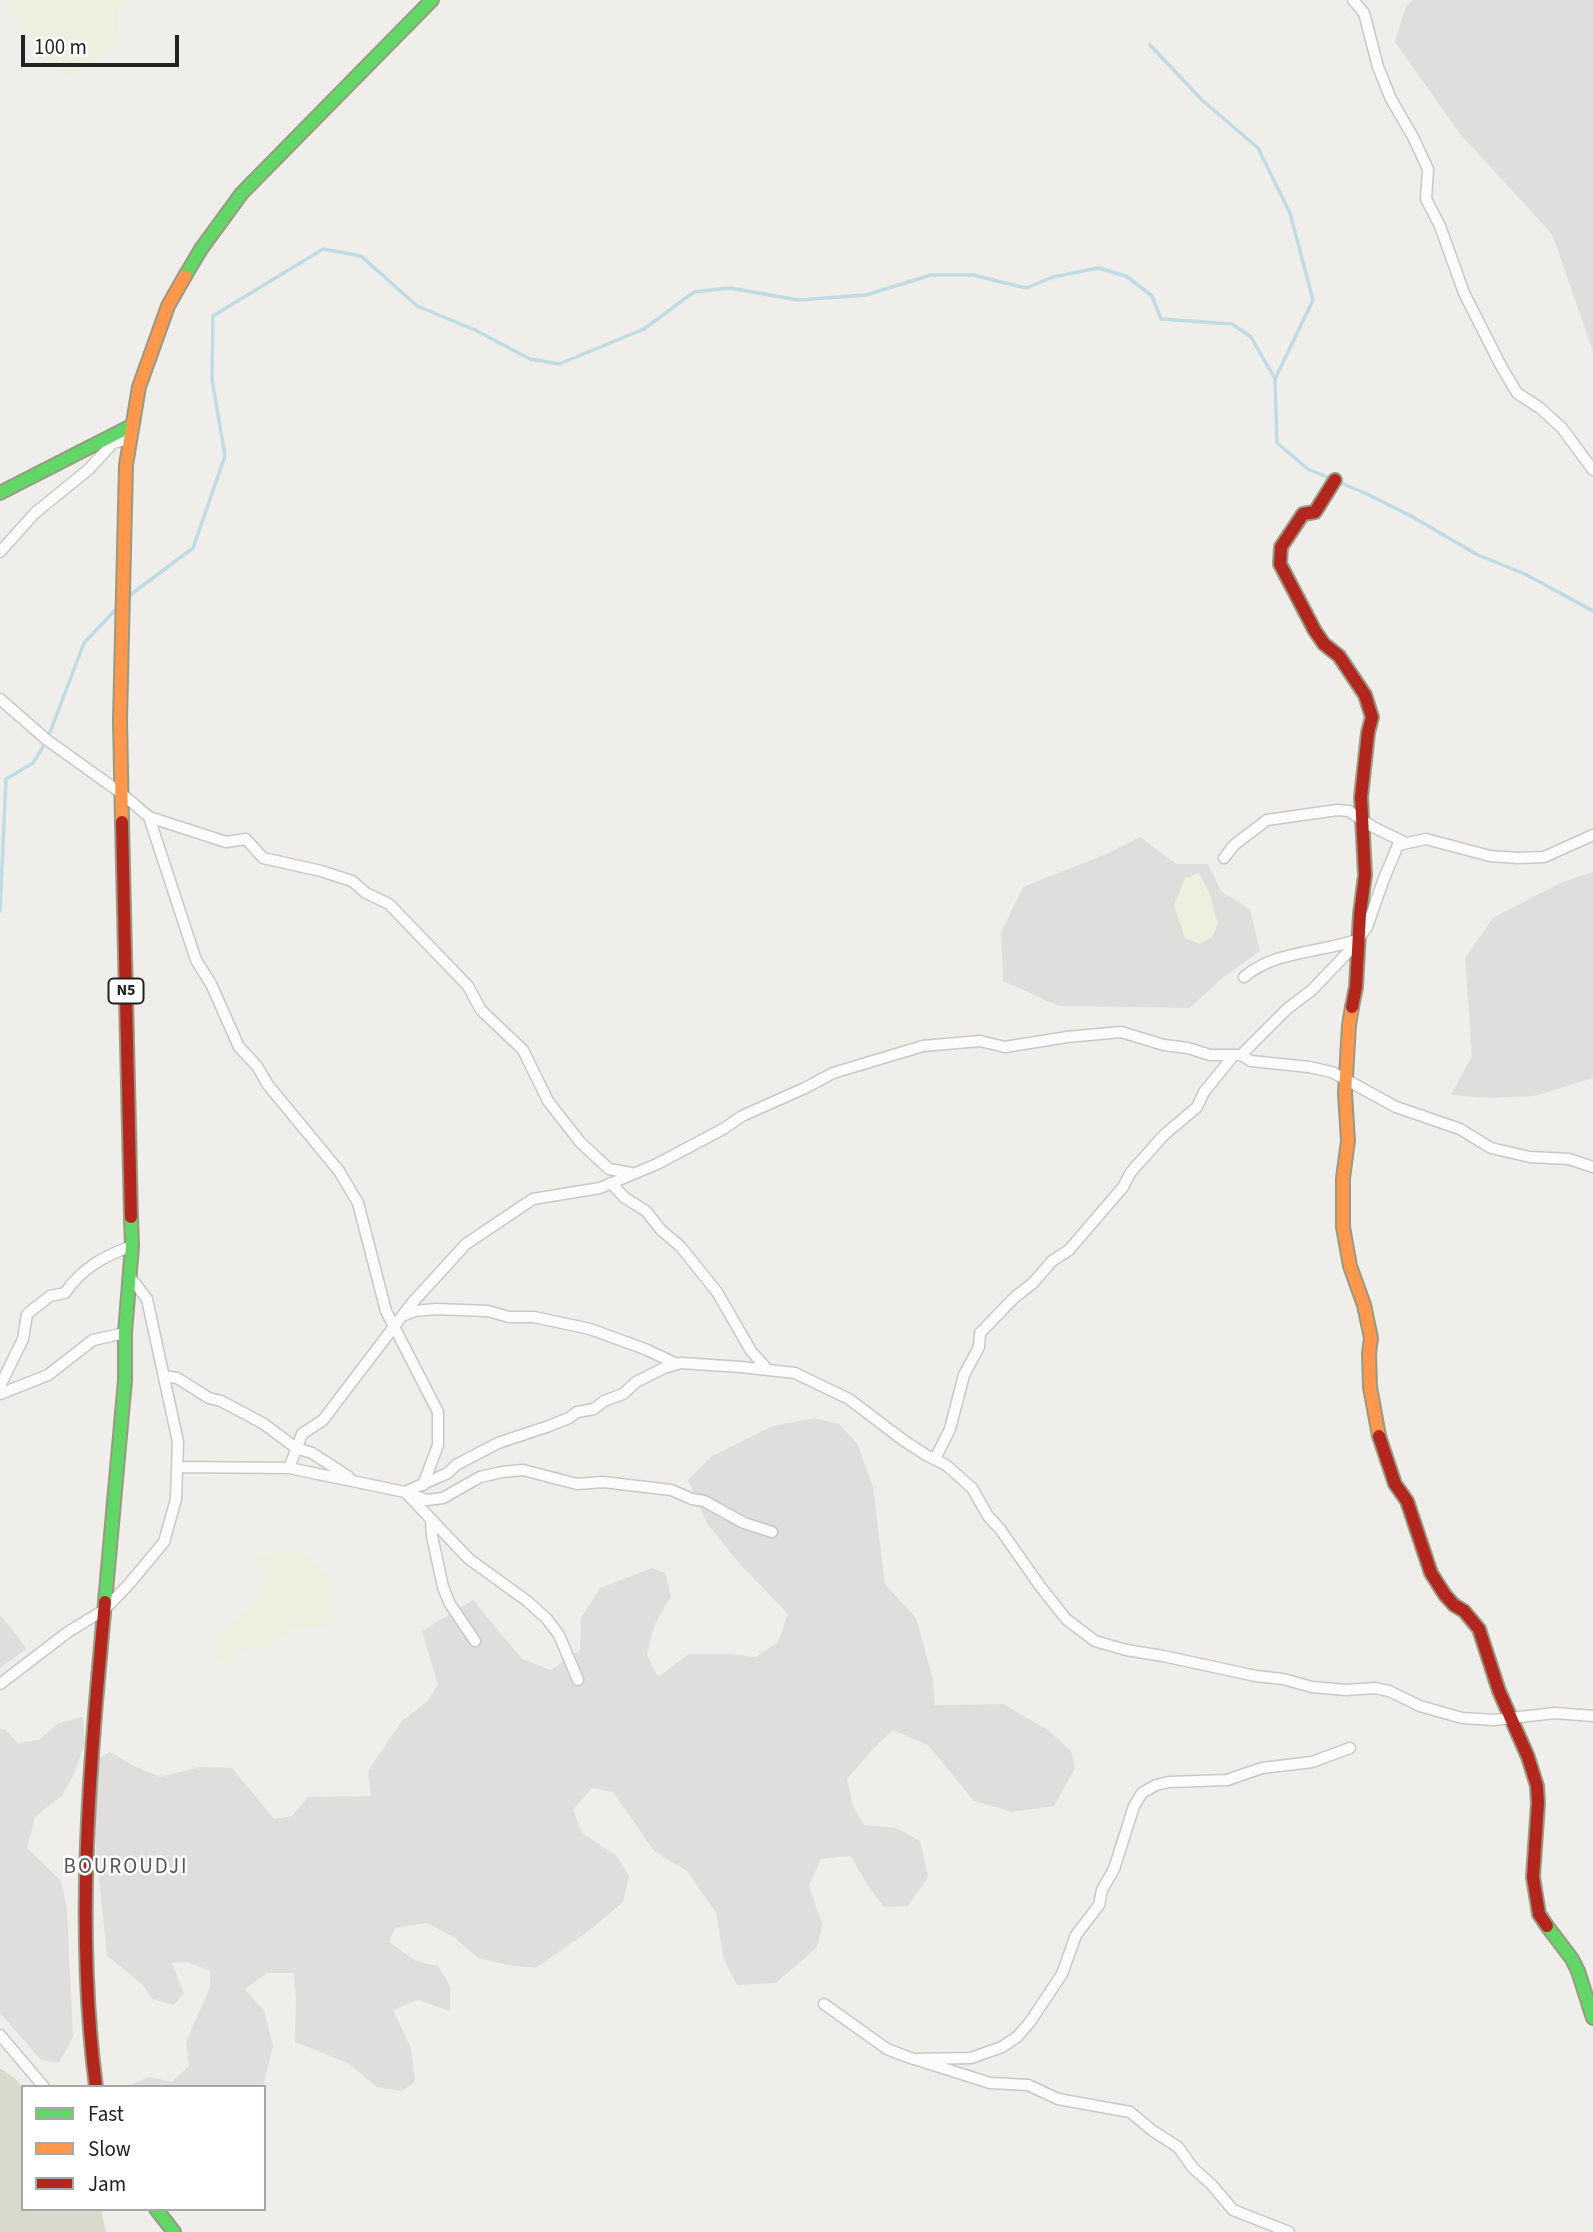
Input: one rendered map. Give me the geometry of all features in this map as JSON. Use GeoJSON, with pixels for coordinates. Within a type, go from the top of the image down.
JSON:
{"type":"FeatureCollection","features":[{"type":"Feature","properties":{"kind":"main road","name":"N5"},"geometry":{"type":"LineString","coordinates":[[96,2085],[85,1945],[85,1863],[125,1380],[125,1333],[132,1246],[121,793],[124,533],[130,433],[139,387],[168,306],[201,249],[242,193],[432,0]]}},
{"type":"Feature","properties":{"kind":"main road"},"geometry":{"type":"LineString","coordinates":[[0,493],[130,433]]}},
{"type":"Feature","properties":{"kind":"main road"},"geometry":{"type":"LineString","coordinates":[[1335,480],[1315,512],[1303,513],[1292,528],[1281,547],[1280,564],[1315,631],[1324,644],[1339,656],[1365,695],[1372,717],[1361,797],[1365,875],[1356,987],[1349,1026],[1345,1121],[1348,1141],[1343,1178],[1343,1227],[1350,1266],[1364,1305],[1371,1338],[1370,1387],[1379,1436],[1395,1484],[1407,1501],[1431,1573],[1445,1595],[1464,1611],[1479,1629],[1499,1691],[1528,1757],[1536,1786],[1537,1826],[1533,1877],[1539,1914],[1572,1959],[1593,2018]]}},
{"type":"Feature","properties":{"kind":"main road"},"geometry":{"type":"LineString","coordinates":[[158,2211],[174,2232]]}},
{"type":"Feature","properties":{"kind":"street"},"geometry":{"type":"LineString","coordinates":[[1353,0],[1364,13],[1386,88],[1428,169],[1426,199],[1440,226],[1464,293],[1517,393],[1540,408],[1562,428],[1593,470]]}},
{"type":"Feature","properties":{"kind":"street"},"geometry":{"type":"LineString","coordinates":[[1364,13],[1367,0]]}},
{"type":"Feature","properties":{"kind":"street"},"geometry":{"type":"LineString","coordinates":[[0,552],[35,513],[89,469],[113,443],[130,433]]}},
{"type":"Feature","properties":{"kind":"street"},"geometry":{"type":"LineString","coordinates":[[0,699],[47,740],[121,793],[149,817],[226,842],[246,839],[263,858],[352,881],[366,893],[389,904],[468,986],[481,1010],[523,1051],[548,1101],[580,1142],[609,1169],[634,1173]]}},
{"type":"Feature","properties":{"kind":"street"},"geometry":{"type":"LineString","coordinates":[[1224,858],[1234,845],[1267,820],[1337,810],[1349,811],[1373,827],[1406,843]]}},
{"type":"Feature","properties":{"kind":"street"},"geometry":{"type":"LineString","coordinates":[[149,817],[196,960],[211,985],[239,1047],[339,1171],[358,1203],[386,1311],[438,1412],[438,1445],[423,1485]]}},
{"type":"Feature","properties":{"kind":"street"},"geometry":{"type":"LineString","coordinates":[[935,1459],[950,1429],[964,1375],[979,1347],[980,1333],[1015,1297],[1033,1283],[1052,1261],[1069,1250],[1164,1135],[1197,1107],[1204,1092],[1237,1055],[1312,990],[1359,938],[1367,927],[1382,881],[1398,845],[1426,839],[1490,856],[1544,857],[1593,835]]}},
{"type":"Feature","properties":{"kind":"street"},"geometry":{"type":"LineString","coordinates":[[1244,977],[1251,971],[1283,958],[1359,938]]}},
{"type":"Feature","properties":{"kind":"street"},"geometry":{"type":"LineString","coordinates":[[289,1468],[302,1434],[331,1411],[401,1316],[466,1244],[533,1199],[600,1188],[696,1144],[742,1116],[833,1073],[923,1046],[979,1041],[1005,1047],[1121,1032],[1210,1055],[1237,1055],[1251,1061],[1319,1069],[1396,1107],[1460,1129],[1492,1148],[1530,1157],[1569,1159],[1593,1167]]}},
{"type":"Feature","properties":{"kind":"street"},"geometry":{"type":"LineString","coordinates":[[611,1183],[625,1198],[646,1211],[661,1230],[680,1246],[717,1292],[751,1352],[768,1370]]}},
{"type":"Feature","properties":{"kind":"street"},"geometry":{"type":"LineString","coordinates":[[0,1386],[23,1339],[27,1314],[50,1296],[65,1293],[75,1279],[104,1256],[132,1246]]}},
{"type":"Feature","properties":{"kind":"street"},"geometry":{"type":"LineString","coordinates":[[0,1684],[68,1632],[104,1610],[164,1542],[176,1499],[178,1442],[148,1299],[129,1276]]}},
{"type":"Feature","properties":{"kind":"street"},"geometry":{"type":"LineString","coordinates":[[401,1316],[415,1311],[436,1309],[488,1311],[509,1317],[534,1317],[590,1329],[636,1345],[678,1364],[795,1373],[849,1399],[903,1440],[946,1465],[972,1488],[988,1516],[1066,1619],[1095,1641],[1126,1650],[1283,1679],[1312,1687],[1346,1690],[1375,1688],[1389,1691],[1420,1706],[1462,1718],[1493,1720],[1555,1713],[1593,1716]]}},
{"type":"Feature","properties":{"kind":"street"},"geometry":{"type":"LineString","coordinates":[[0,1395],[48,1375],[93,1340],[125,1333]]}},
{"type":"Feature","properties":{"kind":"street"},"geometry":{"type":"LineString","coordinates":[[405,1492],[448,1473],[456,1465],[498,1443],[549,1426],[577,1412],[594,1409],[604,1401],[623,1394],[645,1376],[678,1364]]}},
{"type":"Feature","properties":{"kind":"street"},"geometry":{"type":"LineString","coordinates":[[164,1376],[177,1378],[209,1398],[240,1410],[296,1448],[312,1454],[354,1480]]}},
{"type":"Feature","properties":{"kind":"street"},"geometry":{"type":"LineString","coordinates":[[177,1467],[289,1468],[354,1480],[427,1500],[443,1498],[480,1477],[523,1471],[577,1484],[603,1482],[671,1490],[704,1501],[744,1523],[772,1532]]}},
{"type":"Feature","properties":{"kind":"street"},"geometry":{"type":"LineString","coordinates":[[405,1492],[469,1559],[547,1619],[559,1635],[578,1680]]}},
{"type":"Feature","properties":{"kind":"street"},"geometry":{"type":"LineString","coordinates":[[431,1518],[443,1587],[450,1604],[475,1641]]}},
{"type":"Feature","properties":{"kind":"street"},"geometry":{"type":"LineString","coordinates":[[913,2059],[971,2058],[1002,2047],[1017,2037],[1030,2022],[1062,1974],[1076,1935],[1099,1905],[1102,1890],[1114,1869],[1134,1806],[1142,1793],[1156,1785],[1170,1782],[1227,1780],[1262,1768],[1312,1762],[1350,1748]]}},
{"type":"Feature","properties":{"kind":"street"},"geometry":{"type":"LineString","coordinates":[[824,2004],[887,2049],[913,2059],[989,2083],[1028,2085],[1058,2099],[1130,2112],[1178,2147],[1193,2168],[1233,2210],[1289,2232]]}},
{"type":"Feature","properties":{"kind":"street"},"geometry":{"type":"LineString","coordinates":[[0,2035],[42,2085]]}},
{"type":"Feature","properties":{"kind":"shaded area"},"geometry":{"type":"Polygon","coordinates":[[[1414,0],[1593,0],[1593,351],[1552,234],[1461,135],[1395,42],[1406,6],[1414,0]]]}},
{"type":"Feature","properties":{"kind":"shaded area"},"geometry":{"type":"Polygon","coordinates":[[[1140,837],[1176,864],[1208,864],[1221,891],[1250,909],[1260,951],[1221,979],[1190,1008],[1059,1006],[1003,981],[1001,933],[1023,887],[1104,855],[1140,837]]]}},
{"type":"Feature","properties":{"kind":"shaded area"},"geometry":{"type":"Polygon","coordinates":[[[1593,872],[1593,1078],[1534,1096],[1492,1098],[1451,1095],[1472,1056],[1465,958],[1493,918],[1560,883],[1593,872]]]}},
{"type":"Feature","properties":{"kind":"shaded area"},"geometry":{"type":"Polygon","coordinates":[[[815,1418],[839,1424],[857,1443],[873,1487],[885,1584],[916,1618],[933,1679],[935,1705],[1003,1704],[1048,1730],[1071,1751],[1075,1768],[1054,1806],[1012,1812],[974,1801],[928,1745],[893,1730],[847,1779],[853,1806],[864,1825],[896,1828],[920,1841],[928,1877],[908,1906],[884,1907],[851,1856],[821,1859],[809,1886],[823,1926],[816,1948],[776,1983],[737,1985],[724,1960],[716,1913],[687,1871],[654,1851],[613,1792],[592,1788],[573,1810],[582,1833],[616,1855],[629,1876],[623,1902],[590,1930],[536,1968],[478,1958],[455,1938],[427,1923],[395,1928],[389,1942],[416,1961],[438,1966],[450,1986],[450,2011],[418,2000],[393,2010],[411,2048],[415,2082],[402,2091],[377,2087],[348,2063],[295,2042],[294,1973],[267,1973],[245,1989],[264,2011],[273,2046],[263,2085],[131,2085],[149,2077],[172,2082],[189,2066],[186,2042],[210,1987],[210,1971],[187,1962],[172,1963],[184,1994],[173,2005],[152,1999],[142,1984],[107,1956],[96,1850],[99,1758],[110,1752],[160,1777],[200,1767],[232,1768],[274,1819],[292,1816],[308,1797],[371,1796],[368,1771],[401,1722],[427,1702],[438,1685],[422,1631],[473,1600],[522,1659],[551,1670],[580,1650],[581,1618],[600,1588],[652,1568],[665,1573],[671,1596],[654,1626],[647,1655],[658,1677],[689,1654],[756,1657],[778,1642],[788,1614],[738,1562],[707,1523],[688,1480],[711,1457],[773,1426],[815,1418]]]}},
{"type":"Feature","properties":{"kind":"shaded area"},"geometry":{"type":"Polygon","coordinates":[[[0,1615],[26,1649],[0,1668],[0,1615]]]}},
{"type":"Feature","properties":{"kind":"shaded area"},"geometry":{"type":"Polygon","coordinates":[[[83,1717],[85,1744],[73,1776],[62,1796],[35,1817],[27,1848],[61,1881],[67,1909],[73,2037],[59,2063],[41,2060],[0,2013],[0,1728],[6,1730],[18,1743],[39,1740],[59,1723],[83,1717]]]}},
{"type":"Feature","properties":{"kind":"shaded area"},"geometry":{"type":"Polygon","coordinates":[[[0,2068],[17,2080],[21,2087],[21,2211],[101,2211],[106,2232],[0,2232],[0,2068]]]}},
{"type":"Feature","properties":{"kind":"green space"},"geometry":{"type":"Polygon","coordinates":[[[8,0],[125,0],[118,10],[119,39],[86,68],[71,76],[53,68],[20,26],[8,0]]]}},
{"type":"Feature","properties":{"kind":"green space"},"geometry":{"type":"Polygon","coordinates":[[[1199,873],[1209,892],[1218,924],[1212,937],[1199,944],[1185,938],[1174,905],[1185,878],[1199,873]]]}},
{"type":"Feature","properties":{"kind":"green space"},"geometry":{"type":"Polygon","coordinates":[[[300,1550],[327,1574],[328,1603],[334,1619],[327,1625],[289,1631],[268,1648],[236,1650],[235,1668],[213,1656],[218,1642],[234,1622],[249,1610],[266,1580],[252,1556],[300,1550]]]}},
{"type":"Feature","properties":{"kind":"waterway"},"geometry":{"type":"LineString","coordinates":[[1150,45],[1202,100],[1258,148],[1290,213],[1313,300],[1275,379],[1277,443],[1308,469],[1367,494],[1478,555],[1525,574],[1593,611]]}},
{"type":"Feature","properties":{"kind":"waterway"},"geometry":{"type":"LineString","coordinates":[[130,595],[193,548],[225,456],[212,379],[213,316],[323,249],[361,256],[417,306],[475,330],[530,359],[559,364],[644,329],[694,292],[730,288],[798,300],[866,295],[931,275],[973,275],[1026,288],[1053,277],[1098,268],[1126,276],[1152,296],[1161,319],[1232,324],[1251,337],[1275,379]]}},
{"type":"Feature","properties":{"kind":"waterway"},"geometry":{"type":"LineString","coordinates":[[0,911],[6,779],[33,763],[47,740],[84,643],[117,608]]}},
{"type":"Feature","properties":{"kind":"traffic: fast"},"geometry":{"type":"LineString","coordinates":[[185,276],[242,193],[432,0]]}},
{"type":"Feature","properties":{"kind":"traffic: fast"},"geometry":{"type":"LineString","coordinates":[[0,493],[131,426]]}},
{"type":"Feature","properties":{"kind":"traffic: fast"},"geometry":{"type":"LineString","coordinates":[[105,1602],[125,1380],[131,1217]]}},
{"type":"Feature","properties":{"kind":"traffic: fast"},"geometry":{"type":"LineString","coordinates":[[1547,1926],[1572,1959],[1593,2018]]}},
{"type":"Feature","properties":{"kind":"traffic: fast"},"geometry":{"type":"LineString","coordinates":[[158,2211],[174,2232]]}},
{"type":"Feature","properties":{"kind":"traffic: slow"},"geometry":{"type":"LineString","coordinates":[[122,822],[120,720],[126,465],[139,387],[168,306],[185,276]]}},
{"type":"Feature","properties":{"kind":"traffic: slow"},"geometry":{"type":"LineString","coordinates":[[1352,1007],[1345,1093],[1348,1141],[1343,1178],[1343,1227],[1350,1266],[1364,1305],[1371,1338],[1370,1387],[1379,1436]]}},
{"type":"Feature","properties":{"kind":"traffic: jam"},"geometry":{"type":"LineString","coordinates":[[1335,480],[1315,512],[1303,514],[1281,547],[1280,564],[1315,631],[1324,644],[1339,656],[1365,695],[1372,717],[1361,797],[1365,875],[1352,1007]]}},
{"type":"Feature","properties":{"kind":"traffic: jam"},"geometry":{"type":"LineString","coordinates":[[122,822],[131,1217]]}},
{"type":"Feature","properties":{"kind":"traffic: jam"},"geometry":{"type":"LineString","coordinates":[[1379,1436],[1395,1484],[1407,1501],[1431,1573],[1445,1595],[1464,1611],[1479,1629],[1499,1691],[1528,1757],[1537,1786],[1538,1803],[1533,1877],[1539,1914],[1547,1926]]}},
{"type":"Feature","properties":{"kind":"traffic: jam"},"geometry":{"type":"LineString","coordinates":[[96,2085],[86,1966],[87,1845],[105,1602]]}},
{"type":"Feature","properties":{"kind":"district","name":"BOUROUDJI"},"geometry":{"type":"Point","coordinates":[126,1868]}}]}
